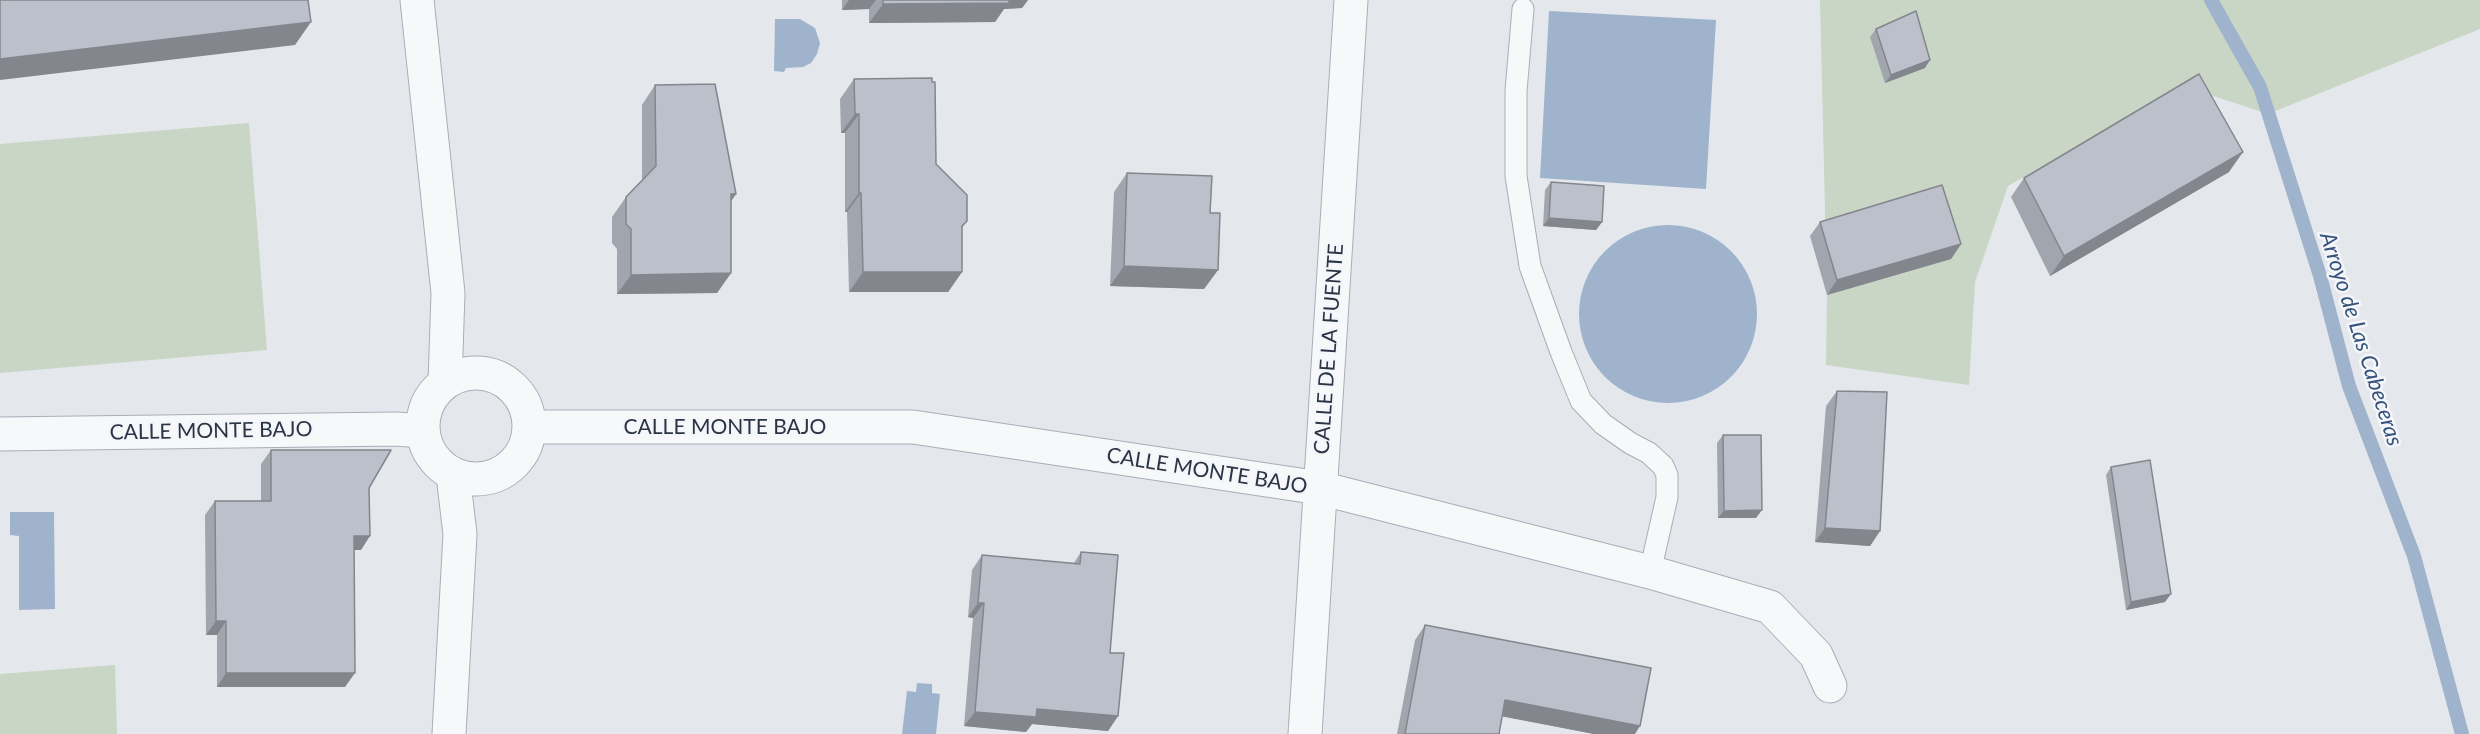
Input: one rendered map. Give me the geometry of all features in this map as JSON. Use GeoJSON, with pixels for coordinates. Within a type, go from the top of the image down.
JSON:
{"type":"FeatureCollection","features":[{"type":"Feature","properties":{"kind":"street"},"geometry":{"type":"LineString","coordinates":[[417,0],[448,293],[445,382]]}},
{"type":"Feature","properties":{"kind":"street","name":"CALLE DE LA FUENTE"},"geometry":{"type":"LineString","coordinates":[[1305,734],[1351,0]]}},
{"type":"Feature","properties":{"kind":"street"},"geometry":{"type":"LineString","coordinates":[[448,293],[480,372]]}},
{"type":"Feature","properties":{"kind":"street"},"geometry":{"type":"LineString","coordinates":[[480,372],[498,377],[513,387],[524,402],[530,427],[529,438],[521,456],[508,470],[491,478],[472,480],[453,476],[438,464],[428,449],[422,431],[424,413],[432,395],[445,382],[462,374],[480,372]]}},
{"type":"Feature","properties":{"kind":"street","name":"CALLE MONTE BAJO"},"geometry":{"type":"LineString","coordinates":[[530,427],[913,427],[1320,488],[1650,572],[1770,607],[1816,655],[1830,686]]}},
{"type":"Feature","properties":{"kind":"street","name":"CALLE MONTE BAJO"},"geometry":{"type":"LineString","coordinates":[[0,434],[396,429],[422,431]]}},
{"type":"Feature","properties":{"kind":"street"},"geometry":{"type":"LineString","coordinates":[[449,734],[460,534],[453,476]]}},
{"type":"Feature","properties":{"kind":"street"},"geometry":{"type":"LineString","coordinates":[[460,534],[491,478]]}},
{"type":"Feature","properties":{"kind":"lane"},"geometry":{"type":"LineString","coordinates":[[1522,9],[1516,91],[1516,176],[1530,266],[1581,401],[1603,424],[1649,453],[1663,466],[1667,476],[1667,497],[1650,572]]}},
{"type":"Feature","properties":{"kind":"green space"},"geometry":{"type":"Polygon","coordinates":[[[1820,0],[2480,0],[2480,29],[2268,114],[2183,86],[2008,186],[1975,282],[1969,385],[1826,365],[1827,295],[1820,0]]]}},
{"type":"Feature","properties":{"kind":"green space"},"geometry":{"type":"Polygon","coordinates":[[[249,123],[267,350],[0,373],[0,144],[249,123]]]}},
{"type":"Feature","properties":{"kind":"green space"},"geometry":{"type":"Polygon","coordinates":[[[115,665],[117,734],[0,734],[0,674],[115,665]]]}},
{"type":"Feature","properties":{"kind":"water"},"geometry":{"type":"Polygon","coordinates":[[[1549,11],[1716,20],[1706,189],[1540,178],[1549,11]]]}},
{"type":"Feature","properties":{"kind":"water"},"geometry":{"type":"Polygon","coordinates":[[[775,19],[800,19],[815,28],[820,43],[811,63],[803,67],[786,68],[784,72],[774,71],[775,19]]]}},
{"type":"Feature","properties":{"kind":"water"},"geometry":{"type":"Polygon","coordinates":[[[1668,225],[1702,232],[1731,251],[1750,280],[1757,314],[1750,348],[1731,377],[1702,396],[1668,403],[1634,396],[1605,377],[1586,348],[1579,314],[1586,280],[1605,251],[1634,232],[1668,225]]]}},
{"type":"Feature","properties":{"kind":"water"},"geometry":{"type":"Polygon","coordinates":[[[10,512],[54,512],[55,609],[19,610],[19,536],[10,535],[10,512]]]}},
{"type":"Feature","properties":{"kind":"water"},"geometry":{"type":"Polygon","coordinates":[[[917,683],[932,684],[932,693],[940,694],[936,734],[902,734],[907,691],[916,692],[917,683]]]}},
{"type":"Feature","properties":{"kind":"building"},"geometry":{"type":"Polygon","coordinates":[[[0,0],[308,0],[311,22],[0,59],[0,0]]]}},
{"type":"Feature","properties":{"kind":"building"},"geometry":{"type":"Polygon","coordinates":[[[883,0],[1009,0],[1009,3],[883,4],[883,0]]]}},
{"type":"Feature","properties":{"kind":"building"},"geometry":{"type":"Polygon","coordinates":[[[1916,11],[1930,60],[1891,75],[1876,29],[1916,11]]]}},
{"type":"Feature","properties":{"kind":"building"},"geometry":{"type":"Polygon","coordinates":[[[2199,74],[2243,152],[2064,256],[2024,178],[2199,74]]]}},
{"type":"Feature","properties":{"kind":"building"},"geometry":{"type":"Polygon","coordinates":[[[932,78],[932,82],[935,82],[936,164],[967,195],[967,221],[962,226],[962,272],[863,272],[861,193],[859,193],[859,114],[855,114],[854,79],[932,78]]]}},
{"type":"Feature","properties":{"kind":"building"},"geometry":{"type":"Polygon","coordinates":[[[715,84],[736,194],[731,194],[731,273],[631,275],[631,229],[626,224],[626,197],[656,166],[655,85],[715,84]]]}},
{"type":"Feature","properties":{"kind":"building"},"geometry":{"type":"Polygon","coordinates":[[[1127,173],[1212,176],[1210,213],[1220,213],[1218,270],[1124,266],[1127,173]]]}},
{"type":"Feature","properties":{"kind":"building"},"geometry":{"type":"Polygon","coordinates":[[[1551,182],[1604,186],[1602,222],[1549,218],[1551,182]]]}},
{"type":"Feature","properties":{"kind":"building"},"geometry":{"type":"Polygon","coordinates":[[[1942,185],[1961,244],[1837,280],[1820,222],[1942,185]]]}},
{"type":"Feature","properties":{"kind":"building"},"geometry":{"type":"Polygon","coordinates":[[[1837,391],[1887,392],[1880,531],[1825,528],[1837,391]]]}},
{"type":"Feature","properties":{"kind":"building"},"geometry":{"type":"Polygon","coordinates":[[[1723,435],[1761,435],[1762,510],[1724,511],[1723,435]]]}},
{"type":"Feature","properties":{"kind":"building"},"geometry":{"type":"Polygon","coordinates":[[[271,450],[391,450],[369,488],[370,536],[354,536],[355,673],[226,673],[226,621],[216,621],[215,501],[271,501],[271,450]]]}},
{"type":"Feature","properties":{"kind":"building"},"geometry":{"type":"Polygon","coordinates":[[[2150,460],[2171,594],[2131,602],[2111,467],[2150,460]]]}},
{"type":"Feature","properties":{"kind":"building"},"geometry":{"type":"Polygon","coordinates":[[[1081,552],[1118,555],[1110,653],[1124,653],[1118,716],[1037,709],[1036,717],[975,712],[984,603],[978,603],[982,555],[1080,564],[1081,552]]]}},
{"type":"Feature","properties":{"kind":"building"},"geometry":{"type":"Polygon","coordinates":[[[1425,625],[1651,668],[1640,726],[1505,700],[1499,734],[1405,734],[1425,625]]]}},
{"type":"Feature","properties":{"kind":"waterway","name":"Arroyo de Las Cabeceras"},"geometry":{"type":"LineString","coordinates":[[2211,0],[2260,87],[2320,276],[2349,386],[2414,556],[2462,734]]}}]}
